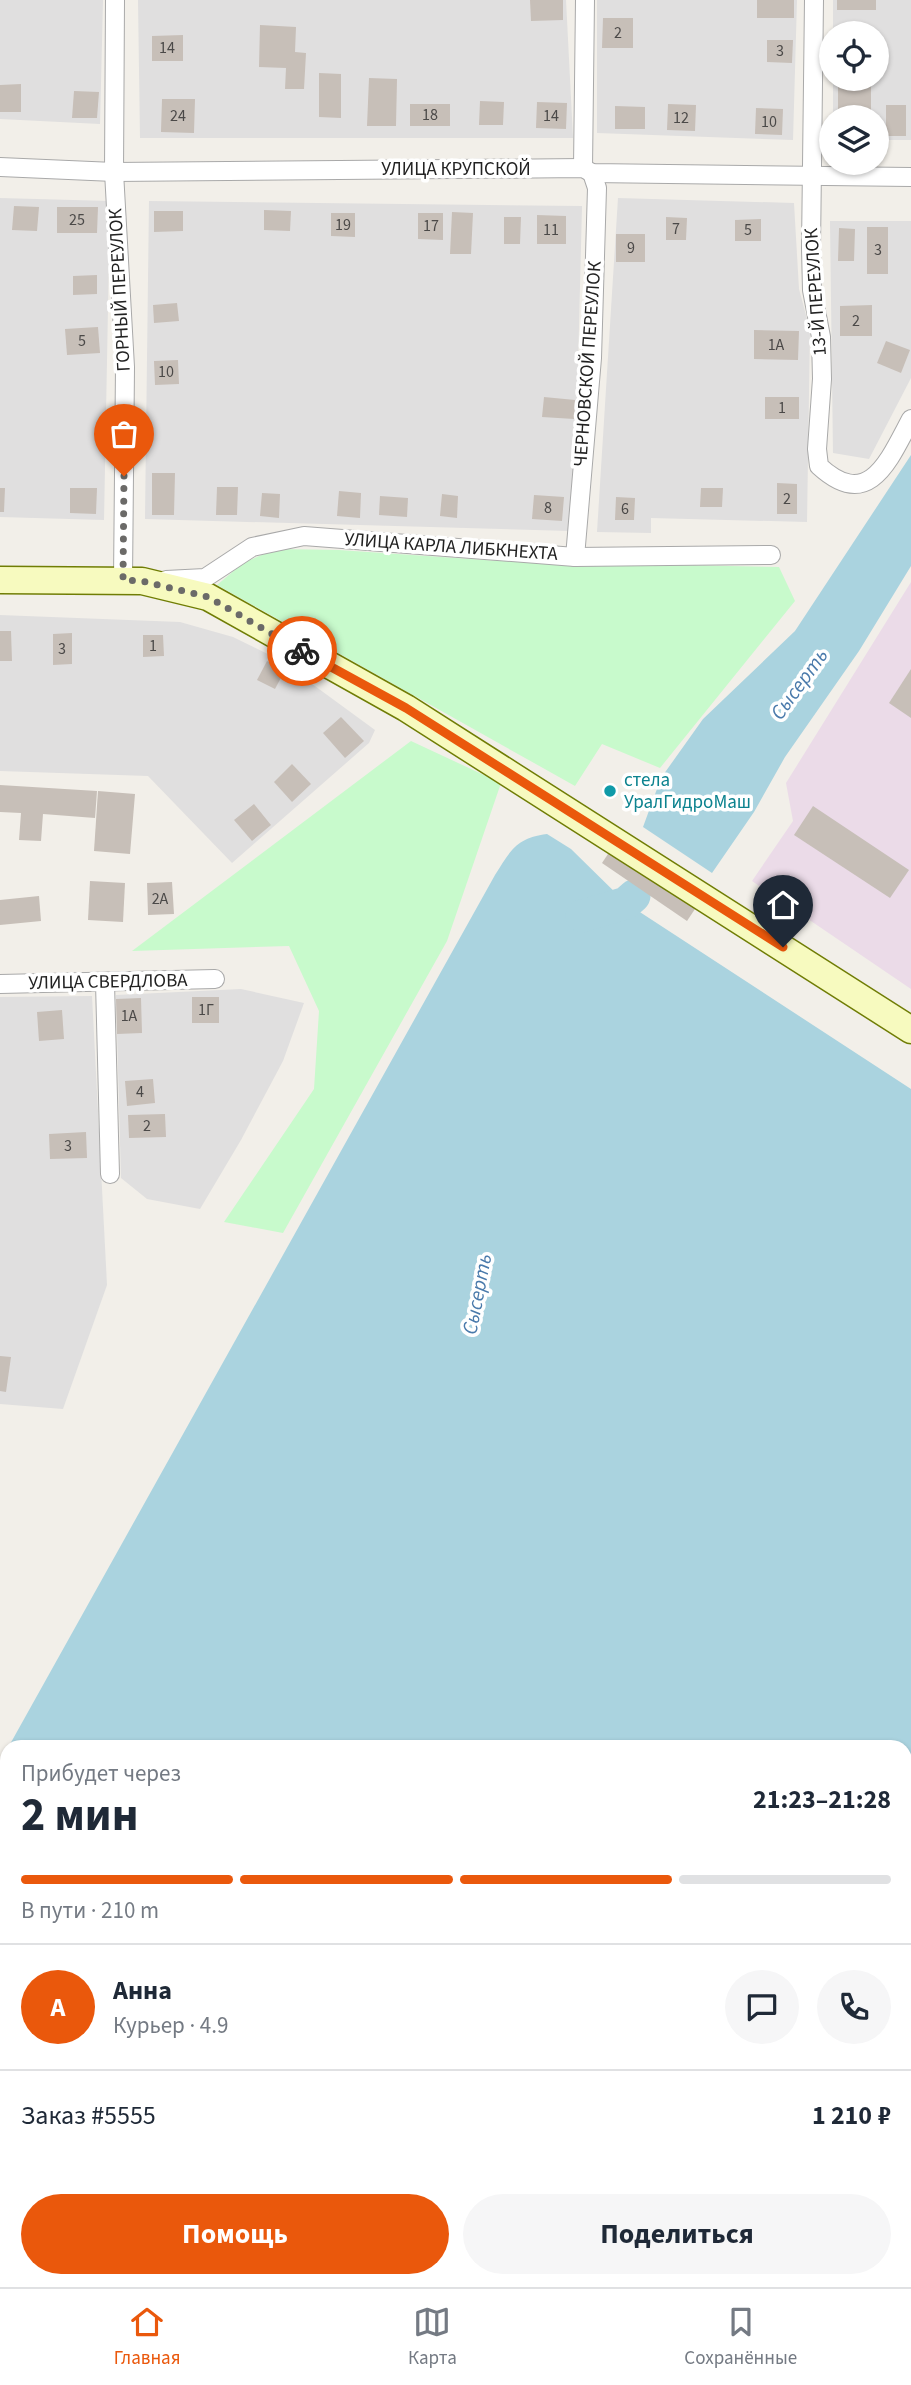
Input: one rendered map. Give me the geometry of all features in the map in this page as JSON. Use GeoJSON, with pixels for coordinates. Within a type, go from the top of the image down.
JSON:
{"type":"FeatureCollection","features":[{"type":"Feature","properties":{"kind":"street","name":"ГОРНЫЙ ПЕРЕУЛОК"},"geometry":{"type":"LineString","coordinates":[[115,0],[114,172],[125,367],[132,581]]}},
{"type":"Feature","properties":{"kind":"street","name":"ЧЕРНОВСКОЙ ПЕРЕУЛОК"},"geometry":{"type":"LineString","coordinates":[[575,556],[592,358],[597,188],[588,170],[585,0]]}},
{"type":"Feature","properties":{"kind":"street","name":"13-Й ПЕРЕУЛОК"},"geometry":{"type":"LineString","coordinates":[[814,0],[812,290],[821,337],[822,379],[817,449],[819,466],[831,477],[847,485],[864,484],[875,477],[911,419]]}},
{"type":"Feature","properties":{"kind":"street","name":"УЛИЦА КРУПСКОЙ"},"geometry":{"type":"LineString","coordinates":[[0,167],[114,172],[588,170],[911,177]]}},
{"type":"Feature","properties":{"kind":"street","name":"УЛИЦА КАРЛА ЛИБКНЕХТА"},"geometry":{"type":"LineString","coordinates":[[0,580],[132,581],[205,578],[252,547],[304,536],[575,556],[771,555]]}},
{"type":"Feature","properties":{"kind":"street","name":"УЛИЦА КАРЛА ЛИБКНЕХТА"},"geometry":{"type":"LineString","coordinates":[[132,581],[208,597],[406,708],[911,1030]]}},
{"type":"Feature","properties":{"kind":"street","name":"УЛИЦА СВЕРДЛОВА"},"geometry":{"type":"LineString","coordinates":[[0,984],[215,979]]}},
{"type":"Feature","properties":{"kind":"street"},"geometry":{"type":"LineString","coordinates":[[104,983],[110,1174]]}},
{"type":"Feature","properties":{"kind":"shaded area"},"geometry":{"type":"Polygon","coordinates":[[[0,0],[103,0],[100,124],[0,119],[0,0]]]}},
{"type":"Feature","properties":{"kind":"shaded area"},"geometry":{"type":"Polygon","coordinates":[[[138,0],[566,0],[573,138],[140,138],[138,0]]]}},
{"type":"Feature","properties":{"kind":"shaded area"},"geometry":{"type":"Polygon","coordinates":[[[597,0],[797,0],[793,140],[597,133],[597,0]]]}},
{"type":"Feature","properties":{"kind":"shaded area"},"geometry":{"type":"Polygon","coordinates":[[[833,0],[911,0],[911,140],[889,140],[889,105],[833,105],[833,91],[889,91],[889,21],[833,21],[833,0]]]}},
{"type":"Feature","properties":{"kind":"shaded area"},"geometry":{"type":"Polygon","coordinates":[[[0,198],[110,201],[104,520],[0,517],[0,198]]]}},
{"type":"Feature","properties":{"kind":"shaded area"},"geometry":{"type":"Polygon","coordinates":[[[618,198],[794,203],[799,289],[810,330],[807,522],[651,518],[651,533],[597,532],[618,198]]]}},
{"type":"Feature","properties":{"kind":"shaded area"},"geometry":{"type":"Polygon","coordinates":[[[149,201],[582,206],[577,406],[570,531],[145,519],[149,201]]]}},
{"type":"Feature","properties":{"kind":"shaded area"},"geometry":{"type":"Polygon","coordinates":[[[830,221],[911,221],[911,378],[869,459],[833,453],[830,221]]]}},
{"type":"Feature","properties":{"kind":"shaded area"},"geometry":{"type":"Polygon","coordinates":[[[911,582],[911,989],[752,881],[793,821],[786,783],[911,582]]]}},
{"type":"Feature","properties":{"kind":"shaded area"},"geometry":{"type":"Polygon","coordinates":[[[0,615],[180,622],[233,637],[278,659],[375,730],[369,743],[232,863],[148,776],[0,771],[0,615]]]}},
{"type":"Feature","properties":{"kind":"shaded area"},"geometry":{"type":"Polygon","coordinates":[[[241,989],[304,1003],[283,1061],[200,1209],[147,1199],[121,1178],[116,995],[241,989]]]}},
{"type":"Feature","properties":{"kind":"shaded area"},"geometry":{"type":"Polygon","coordinates":[[[92,996],[107,1285],[63,1409],[0,1404],[0,997],[92,996]]]}},
{"type":"Feature","properties":{"kind":"green space"},"geometry":{"type":"Polygon","coordinates":[[[276,549],[339,550],[500,561],[779,567],[795,601],[660,768],[602,744],[575,786],[217,585],[243,563],[276,549]]]}},
{"type":"Feature","properties":{"kind":"green space"},"geometry":{"type":"Polygon","coordinates":[[[411,741],[501,783],[447,941],[283,1233],[224,1222],[314,1089],[319,1011],[289,946],[132,951],[411,741]]]}},
{"type":"Feature","properties":{"kind":"water"},"geometry":{"type":"Polygon","coordinates":[[[911,455],[911,566],[859,651],[785,757],[754,812],[712,873],[643,827],[661,778],[703,719],[795,631],[911,455]]]}},
{"type":"Feature","properties":{"kind":"water"},"geometry":{"type":"Polygon","coordinates":[[[547,834],[571,849],[626,903],[911,1089],[911,1740],[12,1740],[495,875],[515,847],[547,834]]]}},
{"type":"Feature","properties":{"kind":"building"},"geometry":{"type":"Polygon","coordinates":[[[530,0],[563,0],[563,20],[531,21],[530,0]]]}},
{"type":"Feature","properties":{"kind":"building"},"geometry":{"type":"Polygon","coordinates":[[[757,0],[794,0],[794,18],[757,18],[757,0]]]}},
{"type":"Feature","properties":{"kind":"building"},"geometry":{"type":"Polygon","coordinates":[[[837,0],[876,0],[876,10],[837,10],[837,0]]]}},
{"type":"Feature","properties":{"kind":"building"},"geometry":{"type":"Polygon","coordinates":[[[603,18],[633,18],[633,48],[602,48],[603,18]]]}},
{"type":"Feature","properties":{"kind":"building"},"geometry":{"type":"Polygon","coordinates":[[[260,25],[296,27],[295,52],[306,53],[304,89],[285,89],[286,68],[259,67],[260,25]]]}},
{"type":"Feature","properties":{"kind":"building"},"geometry":{"type":"Polygon","coordinates":[[[183,35],[183,61],[152,61],[152,36],[183,35]]]}},
{"type":"Feature","properties":{"kind":"building"},"geometry":{"type":"Polygon","coordinates":[[[767,40],[793,40],[792,63],[767,62],[767,40]]]}},
{"type":"Feature","properties":{"kind":"building"},"geometry":{"type":"Polygon","coordinates":[[[319,73],[341,74],[341,118],[319,117],[319,73]]]}},
{"type":"Feature","properties":{"kind":"building"},"geometry":{"type":"Polygon","coordinates":[[[369,78],[397,79],[396,126],[367,126],[369,78]]]}},
{"type":"Feature","properties":{"kind":"building"},"geometry":{"type":"Polygon","coordinates":[[[21,84],[21,112],[0,112],[0,85],[21,84]]]}},
{"type":"Feature","properties":{"kind":"building"},"geometry":{"type":"Polygon","coordinates":[[[74,91],[99,92],[97,118],[72,118],[74,91]]]}},
{"type":"Feature","properties":{"kind":"building"},"geometry":{"type":"Polygon","coordinates":[[[838,91],[871,91],[871,105],[838,105],[838,91]]]}},
{"type":"Feature","properties":{"kind":"building"},"geometry":{"type":"Polygon","coordinates":[[[162,99],[195,99],[194,133],[161,132],[162,99]]]}},
{"type":"Feature","properties":{"kind":"building"},"geometry":{"type":"Polygon","coordinates":[[[480,101],[504,102],[503,125],[479,125],[480,101]]]}},
{"type":"Feature","properties":{"kind":"building"},"geometry":{"type":"Polygon","coordinates":[[[537,102],[567,103],[566,129],[536,128],[537,102]]]}},
{"type":"Feature","properties":{"kind":"building"},"geometry":{"type":"Polygon","coordinates":[[[410,104],[450,104],[450,126],[410,126],[410,104]]]}},
{"type":"Feature","properties":{"kind":"building"},"geometry":{"type":"Polygon","coordinates":[[[668,104],[696,105],[695,131],[667,130],[668,104]]]}},
{"type":"Feature","properties":{"kind":"building"},"geometry":{"type":"Polygon","coordinates":[[[889,105],[906,105],[906,136],[889,136],[889,105]]]}},
{"type":"Feature","properties":{"kind":"building"},"geometry":{"type":"Polygon","coordinates":[[[615,106],[645,107],[645,129],[615,129],[615,106]]]}},
{"type":"Feature","properties":{"kind":"building"},"geometry":{"type":"Polygon","coordinates":[[[756,108],[783,109],[782,135],[755,134],[756,108]]]}},
{"type":"Feature","properties":{"kind":"building"},"geometry":{"type":"Polygon","coordinates":[[[14,206],[39,207],[37,231],[12,230],[14,206]]]}},
{"type":"Feature","properties":{"kind":"building"},"geometry":{"type":"Polygon","coordinates":[[[57,207],[98,207],[97,233],[57,233],[57,207]]]}},
{"type":"Feature","properties":{"kind":"building"},"geometry":{"type":"Polygon","coordinates":[[[264,210],[291,211],[290,231],[264,230],[264,210]]]}},
{"type":"Feature","properties":{"kind":"building"},"geometry":{"type":"Polygon","coordinates":[[[154,211],[183,211],[183,231],[154,232],[154,211]]]}},
{"type":"Feature","properties":{"kind":"building"},"geometry":{"type":"Polygon","coordinates":[[[452,212],[473,213],[471,254],[450,254],[452,212]]]}},
{"type":"Feature","properties":{"kind":"building"},"geometry":{"type":"Polygon","coordinates":[[[331,213],[355,213],[355,237],[331,236],[331,213]]]}},
{"type":"Feature","properties":{"kind":"building"},"geometry":{"type":"Polygon","coordinates":[[[418,213],[443,213],[443,240],[418,239],[418,213]]]}},
{"type":"Feature","properties":{"kind":"building"},"geometry":{"type":"Polygon","coordinates":[[[537,215],[566,216],[566,244],[537,244],[537,215]]]}},
{"type":"Feature","properties":{"kind":"building"},"geometry":{"type":"Polygon","coordinates":[[[504,217],[521,217],[520,244],[504,244],[504,217]]]}},
{"type":"Feature","properties":{"kind":"building"},"geometry":{"type":"Polygon","coordinates":[[[666,217],[687,218],[686,240],[666,240],[666,217]]]}},
{"type":"Feature","properties":{"kind":"building"},"geometry":{"type":"Polygon","coordinates":[[[761,219],[761,241],[735,241],[735,220],[761,219]]]}},
{"type":"Feature","properties":{"kind":"building"},"geometry":{"type":"Polygon","coordinates":[[[867,227],[888,227],[888,274],[867,274],[867,227]]]}},
{"type":"Feature","properties":{"kind":"building"},"geometry":{"type":"Polygon","coordinates":[[[839,228],[855,229],[854,261],[838,261],[839,228]]]}},
{"type":"Feature","properties":{"kind":"building"},"geometry":{"type":"Polygon","coordinates":[[[616,234],[645,234],[645,262],[616,262],[616,234]]]}},
{"type":"Feature","properties":{"kind":"building"},"geometry":{"type":"Polygon","coordinates":[[[97,275],[97,294],[73,295],[73,276],[97,275]]]}},
{"type":"Feature","properties":{"kind":"building"},"geometry":{"type":"Polygon","coordinates":[[[177,303],[179,321],[154,323],[153,305],[177,303]]]}},
{"type":"Feature","properties":{"kind":"building"},"geometry":{"type":"Polygon","coordinates":[[[872,305],[872,336],[840,336],[840,306],[872,305]]]}},
{"type":"Feature","properties":{"kind":"building"},"geometry":{"type":"Polygon","coordinates":[[[98,327],[100,353],[67,355],[65,329],[98,327]]]}},
{"type":"Feature","properties":{"kind":"building"},"geometry":{"type":"Polygon","coordinates":[[[754,330],[799,331],[798,360],[754,359],[754,330]]]}},
{"type":"Feature","properties":{"kind":"building"},"geometry":{"type":"Polygon","coordinates":[[[886,341],[910,350],[901,373],[877,363],[886,341]]]}},
{"type":"Feature","properties":{"kind":"building"},"geometry":{"type":"Polygon","coordinates":[[[178,360],[179,384],[155,385],[154,361],[178,360]]]}},
{"type":"Feature","properties":{"kind":"building"},"geometry":{"type":"Polygon","coordinates":[[[544,397],[575,400],[574,419],[542,417],[544,397]]]}},
{"type":"Feature","properties":{"kind":"building"},"geometry":{"type":"Polygon","coordinates":[[[765,397],[799,397],[799,419],[765,419],[765,397]]]}},
{"type":"Feature","properties":{"kind":"building"},"geometry":{"type":"Polygon","coordinates":[[[152,473],[175,473],[174,515],[152,515],[152,473]]]}},
{"type":"Feature","properties":{"kind":"building"},"geometry":{"type":"Polygon","coordinates":[[[777,483],[797,484],[797,514],[777,514],[777,483]]]}},
{"type":"Feature","properties":{"kind":"building"},"geometry":{"type":"Polygon","coordinates":[[[217,487],[238,487],[237,515],[216,515],[217,487]]]}},
{"type":"Feature","properties":{"kind":"building"},"geometry":{"type":"Polygon","coordinates":[[[0,488],[5,488],[4,512],[0,512],[0,488]]]}},
{"type":"Feature","properties":{"kind":"building"},"geometry":{"type":"Polygon","coordinates":[[[70,488],[97,488],[96,514],[70,513],[70,488]]]}},
{"type":"Feature","properties":{"kind":"building"},"geometry":{"type":"Polygon","coordinates":[[[701,488],[723,488],[722,507],[700,507],[701,488]]]}},
{"type":"Feature","properties":{"kind":"building"},"geometry":{"type":"Polygon","coordinates":[[[339,491],[361,493],[360,518],[337,516],[339,491]]]}},
{"type":"Feature","properties":{"kind":"building"},"geometry":{"type":"Polygon","coordinates":[[[262,493],[280,494],[279,518],[260,516],[262,493]]]}},
{"type":"Feature","properties":{"kind":"building"},"geometry":{"type":"Polygon","coordinates":[[[442,494],[458,496],[457,518],[440,516],[442,494]]]}},
{"type":"Feature","properties":{"kind":"building"},"geometry":{"type":"Polygon","coordinates":[[[534,495],[564,497],[562,521],[532,519],[534,495]]]}},
{"type":"Feature","properties":{"kind":"building"},"geometry":{"type":"Polygon","coordinates":[[[380,496],[408,498],[407,517],[379,515],[380,496]]]}},
{"type":"Feature","properties":{"kind":"building"},"geometry":{"type":"Polygon","coordinates":[[[616,497],[635,498],[634,520],[615,520],[616,497]]]}},
{"type":"Feature","properties":{"kind":"building"},"geometry":{"type":"Polygon","coordinates":[[[0,631],[11,631],[12,661],[0,661],[0,631]]]}},
{"type":"Feature","properties":{"kind":"building"},"geometry":{"type":"Polygon","coordinates":[[[72,633],[72,664],[53,665],[53,634],[72,633]]]}},
{"type":"Feature","properties":{"kind":"building"},"geometry":{"type":"Polygon","coordinates":[[[143,635],[163,635],[164,656],[143,657],[143,635]]]}},
{"type":"Feature","properties":{"kind":"building"},"geometry":{"type":"Polygon","coordinates":[[[267,661],[285,670],[275,689],[257,680],[267,661]]]}},
{"type":"Feature","properties":{"kind":"building"},"geometry":{"type":"Polygon","coordinates":[[[911,669],[911,718],[889,703],[911,669]]]}},
{"type":"Feature","properties":{"kind":"building"},"geometry":{"type":"Polygon","coordinates":[[[341,717],[364,741],[345,758],[323,733],[341,717]]]}},
{"type":"Feature","properties":{"kind":"building"},"geometry":{"type":"Polygon","coordinates":[[[292,764],[311,784],[292,802],[274,782],[292,764]]]}},
{"type":"Feature","properties":{"kind":"building"},"geometry":{"type":"Polygon","coordinates":[[[0,785],[97,791],[95,818],[43,814],[41,841],[19,840],[21,813],[0,812],[0,785]]]}},
{"type":"Feature","properties":{"kind":"building"},"geometry":{"type":"Polygon","coordinates":[[[98,791],[135,794],[130,854],[94,851],[98,791]]]}},
{"type":"Feature","properties":{"kind":"building"},"geometry":{"type":"Polygon","coordinates":[[[254,804],[271,825],[252,841],[234,820],[254,804]]]}},
{"type":"Feature","properties":{"kind":"building"},"geometry":{"type":"Polygon","coordinates":[[[813,806],[909,870],[890,898],[794,835],[813,806]]]}},
{"type":"Feature","properties":{"kind":"building"},"geometry":{"type":"Polygon","coordinates":[[[612,848],[697,906],[687,921],[602,863],[612,848]]]}},
{"type":"Feature","properties":{"kind":"building"},"geometry":{"type":"Polygon","coordinates":[[[90,881],[125,883],[123,922],[88,920],[90,881]]]}},
{"type":"Feature","properties":{"kind":"building"},"geometry":{"type":"Polygon","coordinates":[[[172,882],[174,914],[148,915],[147,883],[172,882]]]}},
{"type":"Feature","properties":{"kind":"building"},"geometry":{"type":"Polygon","coordinates":[[[39,896],[41,921],[0,925],[0,900],[39,896]]]}},
{"type":"Feature","properties":{"kind":"building"},"geometry":{"type":"Polygon","coordinates":[[[192,997],[219,997],[219,1023],[192,1023],[192,997]]]}},
{"type":"Feature","properties":{"kind":"building"},"geometry":{"type":"Polygon","coordinates":[[[141,998],[142,1033],[117,1034],[116,999],[141,998]]]}},
{"type":"Feature","properties":{"kind":"building"},"geometry":{"type":"Polygon","coordinates":[[[62,1010],[64,1039],[39,1041],[37,1012],[62,1010]]]}},
{"type":"Feature","properties":{"kind":"building"},"geometry":{"type":"Polygon","coordinates":[[[153,1079],[155,1103],[127,1106],[125,1081],[153,1079]]]}},
{"type":"Feature","properties":{"kind":"building"},"geometry":{"type":"Polygon","coordinates":[[[165,1114],[166,1137],[129,1138],[128,1115],[165,1114]]]}},
{"type":"Feature","properties":{"kind":"building"},"geometry":{"type":"Polygon","coordinates":[[[86,1132],[87,1158],[50,1159],[49,1134],[86,1132]]]}},
{"type":"Feature","properties":{"kind":"building"},"geometry":{"type":"Polygon","coordinates":[[[0,1356],[11,1357],[6,1392],[0,1391],[0,1356]]]}},
{"type":"Feature","properties":{"kind":"waterway","name":"Сысерть"},"geometry":{"type":"LineString","coordinates":[[582,916],[626,903],[634,896]]}},
{"type":"Feature","properties":{"kind":"way so far"},"geometry":{"type":"LineString","coordinates":[[124,476],[123,580],[142,581],[208,597],[302,651]]}},
{"type":"Feature","properties":{"kind":"place","name":"стела УралГидроМаш"},"geometry":{"type":"Point","coordinates":[610,791]}},
{"type":"Feature","properties":{"kind":"route"},"geometry":{"type":"LineString","coordinates":[[302,651],[406,708],[783,947]]}}]}
